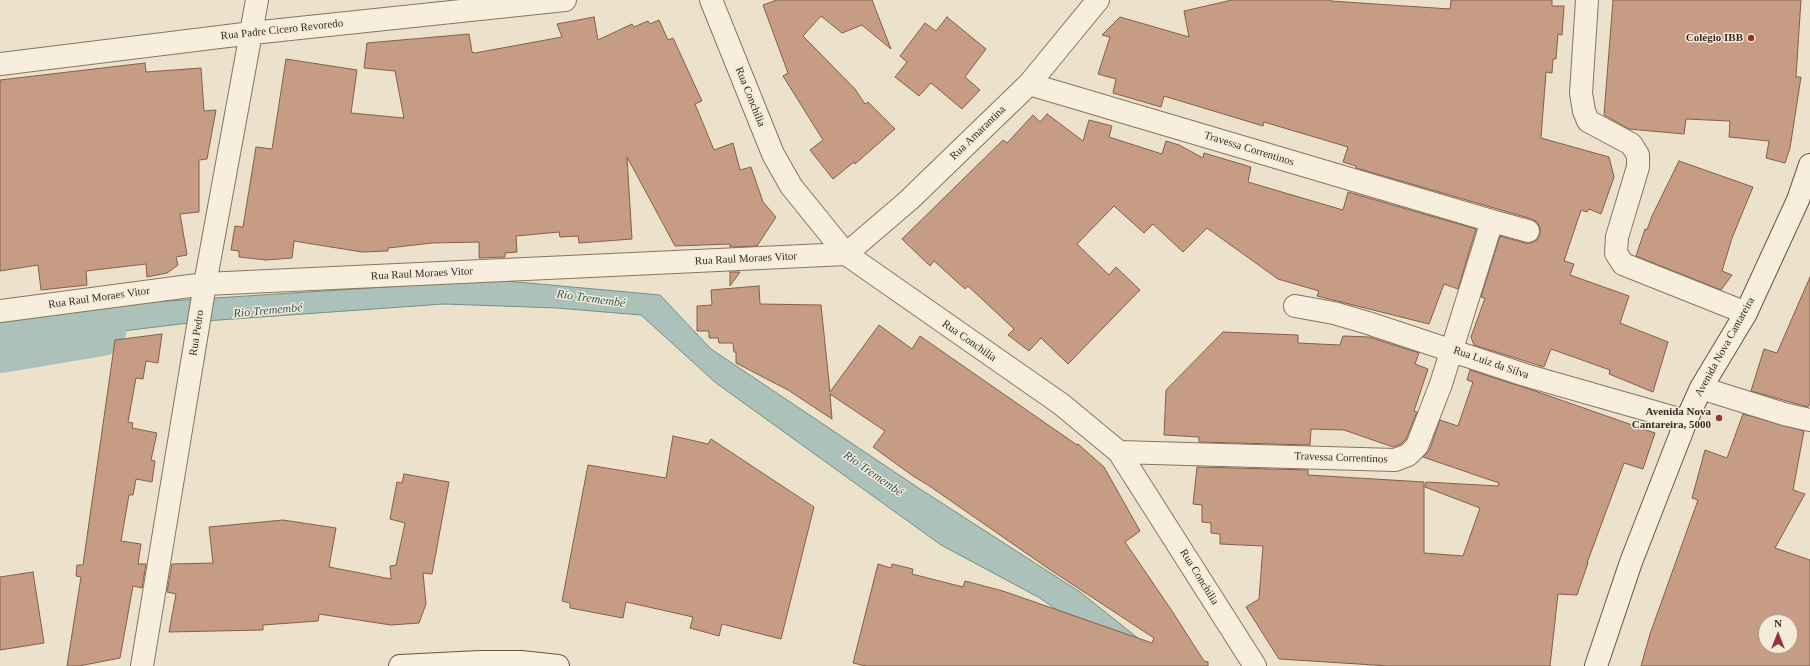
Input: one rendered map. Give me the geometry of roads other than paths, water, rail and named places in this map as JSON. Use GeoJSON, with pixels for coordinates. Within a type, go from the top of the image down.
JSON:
{"type":"FeatureCollection","features":[{"type":"Feature","properties":{"kind":"street","name":"Rua Pedro"},"geometry":{"type":"LineString","coordinates":[[142,666],[204,289],[257,0]]}},
{"type":"Feature","properties":{"kind":"street","name":"Rua Padre Cicero Revoredo"},"geometry":{"type":"LineString","coordinates":[[0,64],[252,33],[565,0]]}},
{"type":"Feature","properties":{"kind":"street","name":"Rua Conchilia"},"geometry":{"type":"LineString","coordinates":[[712,0],[773,154],[791,186],[846,254],[1061,404],[1119,452],[1254,666]]}},
{"type":"Feature","properties":{"kind":"street","name":"Rua Amarantina"},"geometry":{"type":"LineString","coordinates":[[846,254],[909,200],[1029,84],[1098,0]]}},
{"type":"Feature","properties":{"kind":"street"},"geometry":{"type":"LineString","coordinates":[[1587,0],[1582,93],[1584,111],[1588,121],[1631,144],[1638,155],[1638,167],[1617,237],[1616,253],[1624,264],[1746,313]]}},
{"type":"Feature","properties":{"kind":"street","name":"Travessa Correntinos"},"geometry":{"type":"LineString","coordinates":[[1029,84],[1528,231]]}},
{"type":"Feature","properties":{"kind":"street","name":"Avenida Nova Cantareira"},"geometry":{"type":"LineString","coordinates":[[1596,666],[1631,562],[1686,421],[1701,388],[1746,313],[1798,200],[1810,165]]}},
{"type":"Feature","properties":{"kind":"street","name":"Travessa Correntinos"},"geometry":{"type":"LineString","coordinates":[[1119,452],[1395,460],[1408,455],[1418,446],[1441,384],[1492,221]]}},
{"type":"Feature","properties":{"kind":"street","name":"Rua Raul Moraes Vitor"},"geometry":{"type":"LineString","coordinates":[[0,311],[204,289],[846,254]]}},
{"type":"Feature","properties":{"kind":"street","name":"Rua Luiz da Silva"},"geometry":{"type":"LineString","coordinates":[[1295,306],[1340,315],[1452,350],[1525,375],[1686,421]]}},
{"type":"Feature","properties":{"kind":"street"},"geometry":{"type":"LineString","coordinates":[[1701,388],[1784,414],[1810,420]]}},
{"type":"Feature","properties":{"kind":"street"},"geometry":{"type":"LineString","coordinates":[[400,666],[480,662],[521,662],[558,666]]}},
{"type":"Feature","properties":{"kind":"water"},"geometry":{"type":"Polygon","coordinates":[[[495,280],[660,295],[711,349],[920,489],[1080,592],[1173,666],[1137,666],[1040,598],[941,545],[716,383],[641,315],[557,308],[444,304],[205,321],[0,346],[0,321],[153,302],[495,280]]]}},
{"type":"Feature","properties":{"kind":"waterway","name":"Rio Tremembé"},"geometry":{"type":"LineString","coordinates":[[0,348],[101,331]]}},
{"type":"Feature","properties":{"kind":"place","name":"Colégio IBB"},"geometry":{"type":"Point","coordinates":[1751,38]}},
{"type":"Feature","properties":{"kind":"place","name":"Avenida Nova Cantareira, 5000"},"geometry":{"type":"Point","coordinates":[1719,418]}}]}
